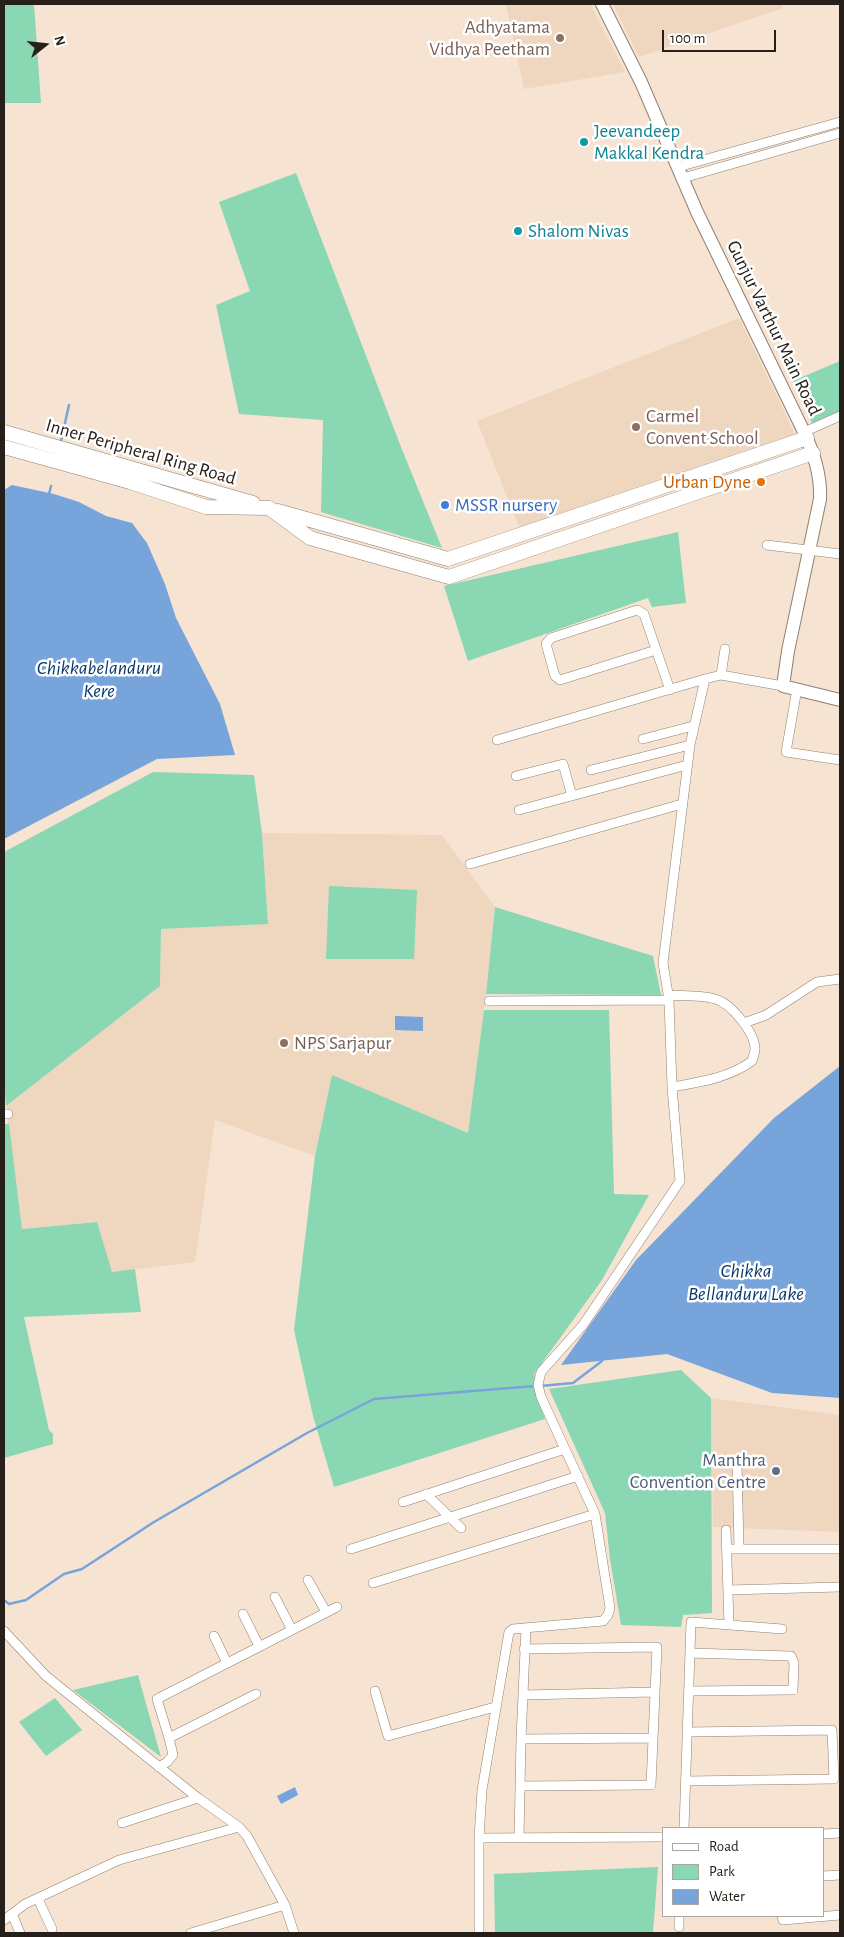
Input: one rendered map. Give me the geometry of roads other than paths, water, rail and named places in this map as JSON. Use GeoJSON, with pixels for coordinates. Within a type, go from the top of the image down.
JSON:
{"type":"FeatureCollection","features":[{"type":"Feature","properties":{"kind":"main road","name":"Gunjur Varthur Main Road"},"geometry":{"type":"LineString","coordinates":[[602,4],[642,82],[680,173],[805,435],[813,453],[821,481],[820,499],[788,651],[783,686]]}},
{"type":"Feature","properties":{"kind":"main road","name":"Inner Peripheral Ring Road"},"geometry":{"type":"LineString","coordinates":[[4,432],[448,559],[805,435]]}},
{"type":"Feature","properties":{"kind":"main road","name":"Inner Peripheral Ring Road"},"geometry":{"type":"LineString","coordinates":[[4,447],[130,482],[206,507],[269,508],[310,538],[449,577],[813,453]]}},
{"type":"Feature","properties":{"kind":"main road"},"geometry":{"type":"LineString","coordinates":[[783,686],[840,700]]}},
{"type":"Feature","properties":{"kind":"street"},"geometry":{"type":"LineString","coordinates":[[680,173],[840,122]]}},
{"type":"Feature","properties":{"kind":"street"},"geometry":{"type":"LineString","coordinates":[[680,173],[840,134]]}},
{"type":"Feature","properties":{"kind":"street"},"geometry":{"type":"LineString","coordinates":[[805,435],[840,416]]}},
{"type":"Feature","properties":{"kind":"street"},"geometry":{"type":"LineString","coordinates":[[766,545],[840,554]]}},
{"type":"Feature","properties":{"kind":"street"},"geometry":{"type":"LineString","coordinates":[[656,650],[560,680],[555,676],[546,644],[550,638],[637,610],[644,614],[670,690]]}},
{"type":"Feature","properties":{"kind":"street"},"geometry":{"type":"LineString","coordinates":[[722,675],[725,649]]}},
{"type":"Feature","properties":{"kind":"street"},"geometry":{"type":"LineString","coordinates":[[498,740],[722,675],[783,686]]}},
{"type":"Feature","properties":{"kind":"street"},"geometry":{"type":"LineString","coordinates":[[479,1933],[479,1838],[482,1790],[509,1632],[513,1629],[603,1621],[608,1615],[610,1608],[595,1514],[565,1450],[538,1385],[541,1372],[583,1325],[680,1181],[672,1087],[668,998],[663,962],[687,765],[693,726],[705,679]]}},
{"type":"Feature","properties":{"kind":"street"},"geometry":{"type":"LineString","coordinates":[[797,689],[786,752],[840,760]]}},
{"type":"Feature","properties":{"kind":"street"},"geometry":{"type":"LineString","coordinates":[[643,739],[693,726]]}},
{"type":"Feature","properties":{"kind":"street"},"geometry":{"type":"LineString","coordinates":[[591,770],[690,745]]}},
{"type":"Feature","properties":{"kind":"street"},"geometry":{"type":"LineString","coordinates":[[516,776],[563,764],[572,796]]}},
{"type":"Feature","properties":{"kind":"street"},"geometry":{"type":"LineString","coordinates":[[520,810],[687,765]]}},
{"type":"Feature","properties":{"kind":"street"},"geometry":{"type":"LineString","coordinates":[[470,864],[682,804]]}},
{"type":"Feature","properties":{"kind":"street"},"geometry":{"type":"LineString","coordinates":[[744,1023],[766,1015],[817,982],[840,979]]}},
{"type":"Feature","properties":{"kind":"street"},"geometry":{"type":"LineString","coordinates":[[489,1001],[668,998],[715,999],[725,1004],[744,1023],[751,1036],[755,1049],[752,1061],[739,1070],[706,1081],[672,1087]]}},
{"type":"Feature","properties":{"kind":"street"},"geometry":{"type":"LineString","coordinates":[[403,1502],[565,1450]]}},
{"type":"Feature","properties":{"kind":"street"},"geometry":{"type":"LineString","coordinates":[[737,1464],[739,1548]]}},
{"type":"Feature","properties":{"kind":"street"},"geometry":{"type":"LineString","coordinates":[[351,1549],[578,1476]]}},
{"type":"Feature","properties":{"kind":"street"},"geometry":{"type":"LineString","coordinates":[[426,1494],[461,1528]]}},
{"type":"Feature","properties":{"kind":"street"},"geometry":{"type":"LineString","coordinates":[[373,1583],[595,1514]]}},
{"type":"Feature","properties":{"kind":"street"},"geometry":{"type":"LineString","coordinates":[[726,1530],[729,1625]]}},
{"type":"Feature","properties":{"kind":"street"},"geometry":{"type":"LineString","coordinates":[[727,1548],[840,1549]]}},
{"type":"Feature","properties":{"kind":"street"},"geometry":{"type":"LineString","coordinates":[[308,1580],[326,1612]]}},
{"type":"Feature","properties":{"kind":"street"},"geometry":{"type":"LineString","coordinates":[[728,1590],[840,1587]]}},
{"type":"Feature","properties":{"kind":"street"},"geometry":{"type":"LineString","coordinates":[[275,1597],[292,1630]]}},
{"type":"Feature","properties":{"kind":"street"},"geometry":{"type":"LineString","coordinates":[[159,1766],[167,1762],[173,1755],[157,1700],[227,1662],[337,1607]]}},
{"type":"Feature","properties":{"kind":"street"},"geometry":{"type":"LineString","coordinates":[[243,1614],[259,1646]]}},
{"type":"Feature","properties":{"kind":"street"},"geometry":{"type":"LineString","coordinates":[[684,1827],[691,1622],[782,1629]]}},
{"type":"Feature","properties":{"kind":"street"},"geometry":{"type":"LineString","coordinates":[[519,1838],[522,1694],[526,1628]]}},
{"type":"Feature","properties":{"kind":"street"},"geometry":{"type":"LineString","coordinates":[[4,1631],[46,1676],[198,1798],[239,1827],[247,1836],[285,1905],[294,1933]]}},
{"type":"Feature","properties":{"kind":"street"},"geometry":{"type":"LineString","coordinates":[[214,1636],[227,1662]]}},
{"type":"Feature","properties":{"kind":"street"},"geometry":{"type":"LineString","coordinates":[[520,1786],[650,1785],[657,1647],[524,1650]]}},
{"type":"Feature","properties":{"kind":"street"},"geometry":{"type":"LineString","coordinates":[[689,1691],[793,1690],[794,1663],[791,1656],[690,1653]]}},
{"type":"Feature","properties":{"kind":"street"},"geometry":{"type":"LineString","coordinates":[[376,1691],[388,1736],[495,1707]]}},
{"type":"Feature","properties":{"kind":"street"},"geometry":{"type":"LineString","coordinates":[[522,1694],[655,1692]]}},
{"type":"Feature","properties":{"kind":"street"},"geometry":{"type":"LineString","coordinates":[[169,1738],[256,1694]]}},
{"type":"Feature","properties":{"kind":"street"},"geometry":{"type":"LineString","coordinates":[[686,1781],[834,1779],[832,1730],[688,1732]]}},
{"type":"Feature","properties":{"kind":"street"},"geometry":{"type":"LineString","coordinates":[[521,1740],[653,1738]]}},
{"type":"Feature","properties":{"kind":"street"},"geometry":{"type":"LineString","coordinates":[[122,1823],[198,1798]]}},
{"type":"Feature","properties":{"kind":"street"},"geometry":{"type":"LineString","coordinates":[[4,1920],[38,1899],[119,1860],[239,1827]]}},
{"type":"Feature","properties":{"kind":"street"},"geometry":{"type":"LineString","coordinates":[[824,1834],[840,1833]]}},
{"type":"Feature","properties":{"kind":"street"},"geometry":{"type":"LineString","coordinates":[[479,1838],[662,1837]]}},
{"type":"Feature","properties":{"kind":"street"},"geometry":{"type":"LineString","coordinates":[[824,1876],[840,1875]]}},
{"type":"Feature","properties":{"kind":"street"},"geometry":{"type":"LineString","coordinates":[[38,1899],[52,1929]]}},
{"type":"Feature","properties":{"kind":"street"},"geometry":{"type":"LineString","coordinates":[[191,1933],[285,1905]]}},
{"type":"Feature","properties":{"kind":"street"},"geometry":{"type":"LineString","coordinates":[[12,1914],[20,1933]]}},
{"type":"Feature","properties":{"kind":"street"},"geometry":{"type":"LineString","coordinates":[[824,1916],[840,1915]]}},
{"type":"Feature","properties":{"kind":"street"},"geometry":{"type":"LineString","coordinates":[[679,1917],[679,1927]]}},
{"type":"Feature","properties":{"kind":"street"},"geometry":{"type":"LineString","coordinates":[[782,1917],[783,1920],[817,1917]]}},
{"type":"Feature","properties":{"kind":"water","name":"Chikkabelanduru Kere"},"geometry":{"type":"Polygon","coordinates":[[[12,485],[54,494],[79,502],[106,516],[132,523],[147,543],[165,584],[176,618],[220,704],[235,755],[157,759],[4,839],[4,490],[12,485]]]}},
{"type":"Feature","properties":{"kind":"water"},"geometry":{"type":"Polygon","coordinates":[[[395,1016],[423,1017],[423,1031],[395,1030],[395,1016]]]}},
{"type":"Feature","properties":{"kind":"water","name":"Chikka Bellanduru Lake"},"geometry":{"type":"Polygon","coordinates":[[[840,1066],[840,1398],[772,1393],[667,1354],[561,1365],[636,1260],[774,1118],[840,1066]]]}},
{"type":"Feature","properties":{"kind":"water"},"geometry":{"type":"Polygon","coordinates":[[[295,1787],[298,1795],[281,1804],[277,1796],[295,1787]]]}},
{"type":"Feature","properties":{"kind":"waterway"},"geometry":{"type":"LineString","coordinates":[[61,441],[69,405]]}},
{"type":"Feature","properties":{"kind":"waterway"},"geometry":{"type":"LineString","coordinates":[[49,494],[51,486]]}},
{"type":"Feature","properties":{"kind":"waterway"},"geometry":{"type":"LineString","coordinates":[[540,1386],[573,1383],[602,1361]]}},
{"type":"Feature","properties":{"kind":"waterway"},"geometry":{"type":"LineString","coordinates":[[4,1600],[9,1604],[26,1600],[64,1574],[82,1569],[154,1522],[307,1433],[374,1399],[535,1386]]}},
{"type":"Feature","properties":{"kind":"place","name":"Adhyatama Vidhya Peetham"},"geometry":{"type":"Point","coordinates":[560,38]}},
{"type":"Feature","properties":{"kind":"place","name":"Jeevandeep Makkal Kendra"},"geometry":{"type":"Point","coordinates":[584,142]}},
{"type":"Feature","properties":{"kind":"place","name":"Shalom Nivas"},"geometry":{"type":"Point","coordinates":[518,231]}},
{"type":"Feature","properties":{"kind":"place","name":"Carmel Convent School"},"geometry":{"type":"Point","coordinates":[636,427]}},
{"type":"Feature","properties":{"kind":"place","name":"Urban Dyne"},"geometry":{"type":"Point","coordinates":[761,482]}},
{"type":"Feature","properties":{"kind":"place","name":"MSSR nursery"},"geometry":{"type":"Point","coordinates":[445,505]}},
{"type":"Feature","properties":{"kind":"place","name":"NPS Sarjapur"},"geometry":{"type":"Point","coordinates":[284,1043]}},
{"type":"Feature","properties":{"kind":"place","name":"Manthra Convention Centre"},"geometry":{"type":"Point","coordinates":[776,1471]}}]}
